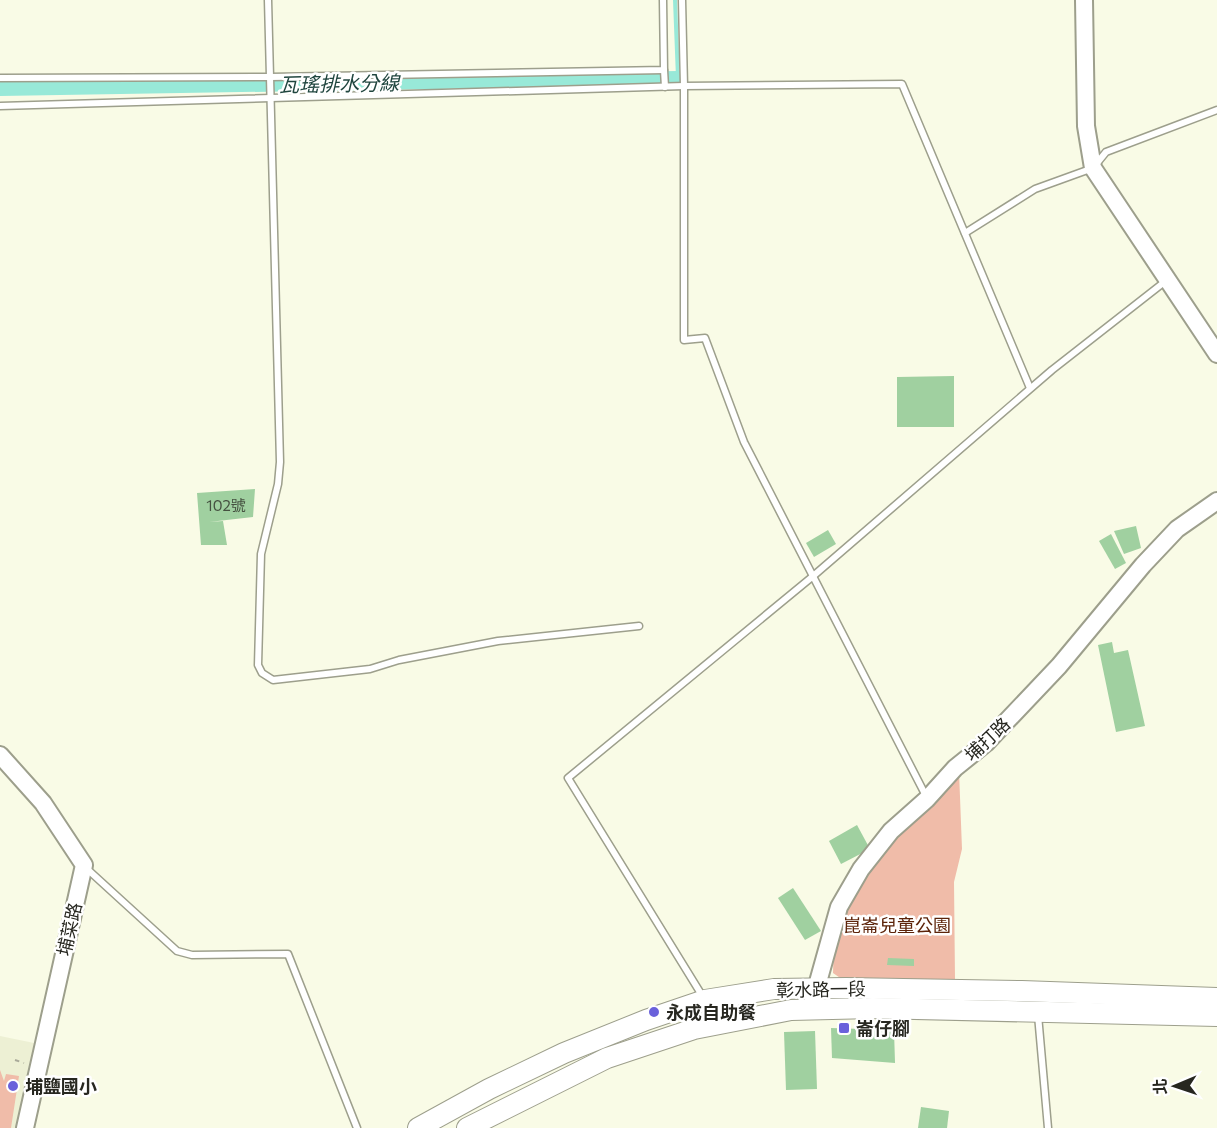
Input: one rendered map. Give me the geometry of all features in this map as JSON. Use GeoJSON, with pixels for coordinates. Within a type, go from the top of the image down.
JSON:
{"type":"FeatureCollection","features":[{"type":"Feature","properties":{"kind":"main road","name":"彰水路一段"},"geometry":{"type":"LineString","coordinates":[[418,1128],[436,1123],[489,1089],[564,1053],[705,1000],[774,989],[816,988],[943,989],[1217,998]]}},
{"type":"Feature","properties":{"kind":"main road","name":"彰水路一段"},"geometry":{"type":"LineString","coordinates":[[467,1128],[607,1058],[694,1029],[791,1010],[873,1008],[1217,1016]]}},
{"type":"Feature","properties":{"kind":"main road"},"geometry":{"type":"LineString","coordinates":[[629,1027],[636,1048]]}},
{"type":"Feature","properties":{"kind":"street"},"geometry":{"type":"LineString","coordinates":[[1084,0],[1086,126],[1093,168],[1217,354]]}},
{"type":"Feature","properties":{"kind":"street","name":"埔打路"},"geometry":{"type":"LineString","coordinates":[[811,1009],[839,907],[861,869],[891,831],[927,799],[955,768],[986,743],[1059,666],[1143,565],[1177,529],[1217,501]]}},
{"type":"Feature","properties":{"kind":"street"},"geometry":{"type":"LineString","coordinates":[[0,755],[43,803],[84,865]]}},
{"type":"Feature","properties":{"kind":"street","name":"埔菜路"},"geometry":{"type":"LineString","coordinates":[[25,1128],[84,865]]}},
{"type":"Feature","properties":{"kind":"lane"},"geometry":{"type":"LineString","coordinates":[[268,0],[280,462],[278,484],[261,554],[258,665],[262,673],[273,680],[370,669],[399,660],[498,641],[639,626]]}},
{"type":"Feature","properties":{"kind":"lane"},"geometry":{"type":"LineString","coordinates":[[663,0],[665,87]]}},
{"type":"Feature","properties":{"kind":"lane"},"geometry":{"type":"LineString","coordinates":[[682,0],[684,340],[705,338],[744,442],[927,799]]}},
{"type":"Feature","properties":{"kind":"lane"},"geometry":{"type":"LineString","coordinates":[[0,78],[271,77],[664,70]]}},
{"type":"Feature","properties":{"kind":"lane"},"geometry":{"type":"LineString","coordinates":[[0,106],[684,86],[902,84],[1030,388]]}},
{"type":"Feature","properties":{"kind":"lane"},"geometry":{"type":"LineString","coordinates":[[965,233],[1035,189],[1093,168],[1106,152],[1217,110]]}},
{"type":"Feature","properties":{"kind":"lane"},"geometry":{"type":"LineString","coordinates":[[705,1000],[568,778],[812,577],[1030,388],[1167,280]]}},
{"type":"Feature","properties":{"kind":"lane"},"geometry":{"type":"LineString","coordinates":[[84,865],[177,951],[192,955],[288,954],[357,1128]]}},
{"type":"Feature","properties":{"kind":"lane"},"geometry":{"type":"LineString","coordinates":[[1038,1012],[1048,1128]]}},
{"type":"Feature","properties":{"kind":"shaded area","name":"埔鹽國小"},"geometry":{"type":"Polygon","coordinates":[[[0,1036],[34,1043],[16,1128],[0,1128],[0,1036]]]}},
{"type":"Feature","properties":{"kind":"green space","name":"崑崙兒童公園"},"geometry":{"type":"Polygon","coordinates":[[[959,771],[962,849],[954,882],[955,979],[849,984],[833,973],[834,940],[863,871],[959,771]]]}},
{"type":"Feature","properties":{"kind":"green space"},"geometry":{"type":"Polygon","coordinates":[[[0,1070],[4,1081],[6,1074],[19,1076],[11,1128],[0,1128],[0,1070]]]}},
{"type":"Feature","properties":{"kind":"building"},"geometry":{"type":"Polygon","coordinates":[[[954,376],[954,427],[897,427],[897,377],[954,376]]]}},
{"type":"Feature","properties":{"kind":"building"},"geometry":{"type":"Polygon","coordinates":[[[255,489],[253,517],[209,522],[223,521],[227,545],[201,545],[197,493],[255,489]]]}},
{"type":"Feature","properties":{"kind":"building"},"geometry":{"type":"Polygon","coordinates":[[[1136,526],[1141,548],[1124,554],[1114,531],[1136,526]]]}},
{"type":"Feature","properties":{"kind":"building"},"geometry":{"type":"Polygon","coordinates":[[[828,530],[836,544],[814,557],[806,543],[828,530]]]}},
{"type":"Feature","properties":{"kind":"building"},"geometry":{"type":"Polygon","coordinates":[[[1111,534],[1126,563],[1115,569],[1099,541],[1111,534]]]}},
{"type":"Feature","properties":{"kind":"building"},"geometry":{"type":"Polygon","coordinates":[[[1112,642],[1114,653],[1128,650],[1145,726],[1116,732],[1098,645],[1112,642]]]}},
{"type":"Feature","properties":{"kind":"building"},"geometry":{"type":"Polygon","coordinates":[[[857,825],[870,849],[841,864],[829,841],[857,825]]]}},
{"type":"Feature","properties":{"kind":"building"},"geometry":{"type":"Polygon","coordinates":[[[793,888],[821,931],[805,940],[778,898],[793,888]]]}},
{"type":"Feature","properties":{"kind":"building"},"geometry":{"type":"Polygon","coordinates":[[[888,958],[914,959],[914,966],[887,965],[888,958]]]}},
{"type":"Feature","properties":{"kind":"building"},"geometry":{"type":"Polygon","coordinates":[[[831,1028],[894,1030],[895,1063],[832,1058],[831,1028]]]}},
{"type":"Feature","properties":{"kind":"building"},"geometry":{"type":"Polygon","coordinates":[[[815,1031],[817,1089],[786,1090],[784,1032],[815,1031]]]}},
{"type":"Feature","properties":{"kind":"building"},"geometry":{"type":"Polygon","coordinates":[[[921,1107],[949,1111],[947,1128],[918,1128],[921,1107]]]}},
{"type":"Feature","properties":{"kind":"waterway"},"geometry":{"type":"LineString","coordinates":[[675,0],[678,78]]}},
{"type":"Feature","properties":{"kind":"waterway","name":"瓦瑤排水分線"},"geometry":{"type":"LineString","coordinates":[[0,89],[678,78]]}},
{"type":"Feature","properties":{"kind":"place","name":"永成自助餐"},"geometry":{"type":"Point","coordinates":[654,1012]}},
{"type":"Feature","properties":{"kind":"place","name":"崙仔腳"},"geometry":{"type":"Point","coordinates":[844,1028]}},
{"type":"Feature","properties":{"kind":"place","name":"埔鹽國小"},"geometry":{"type":"Point","coordinates":[13,1086]}}]}
